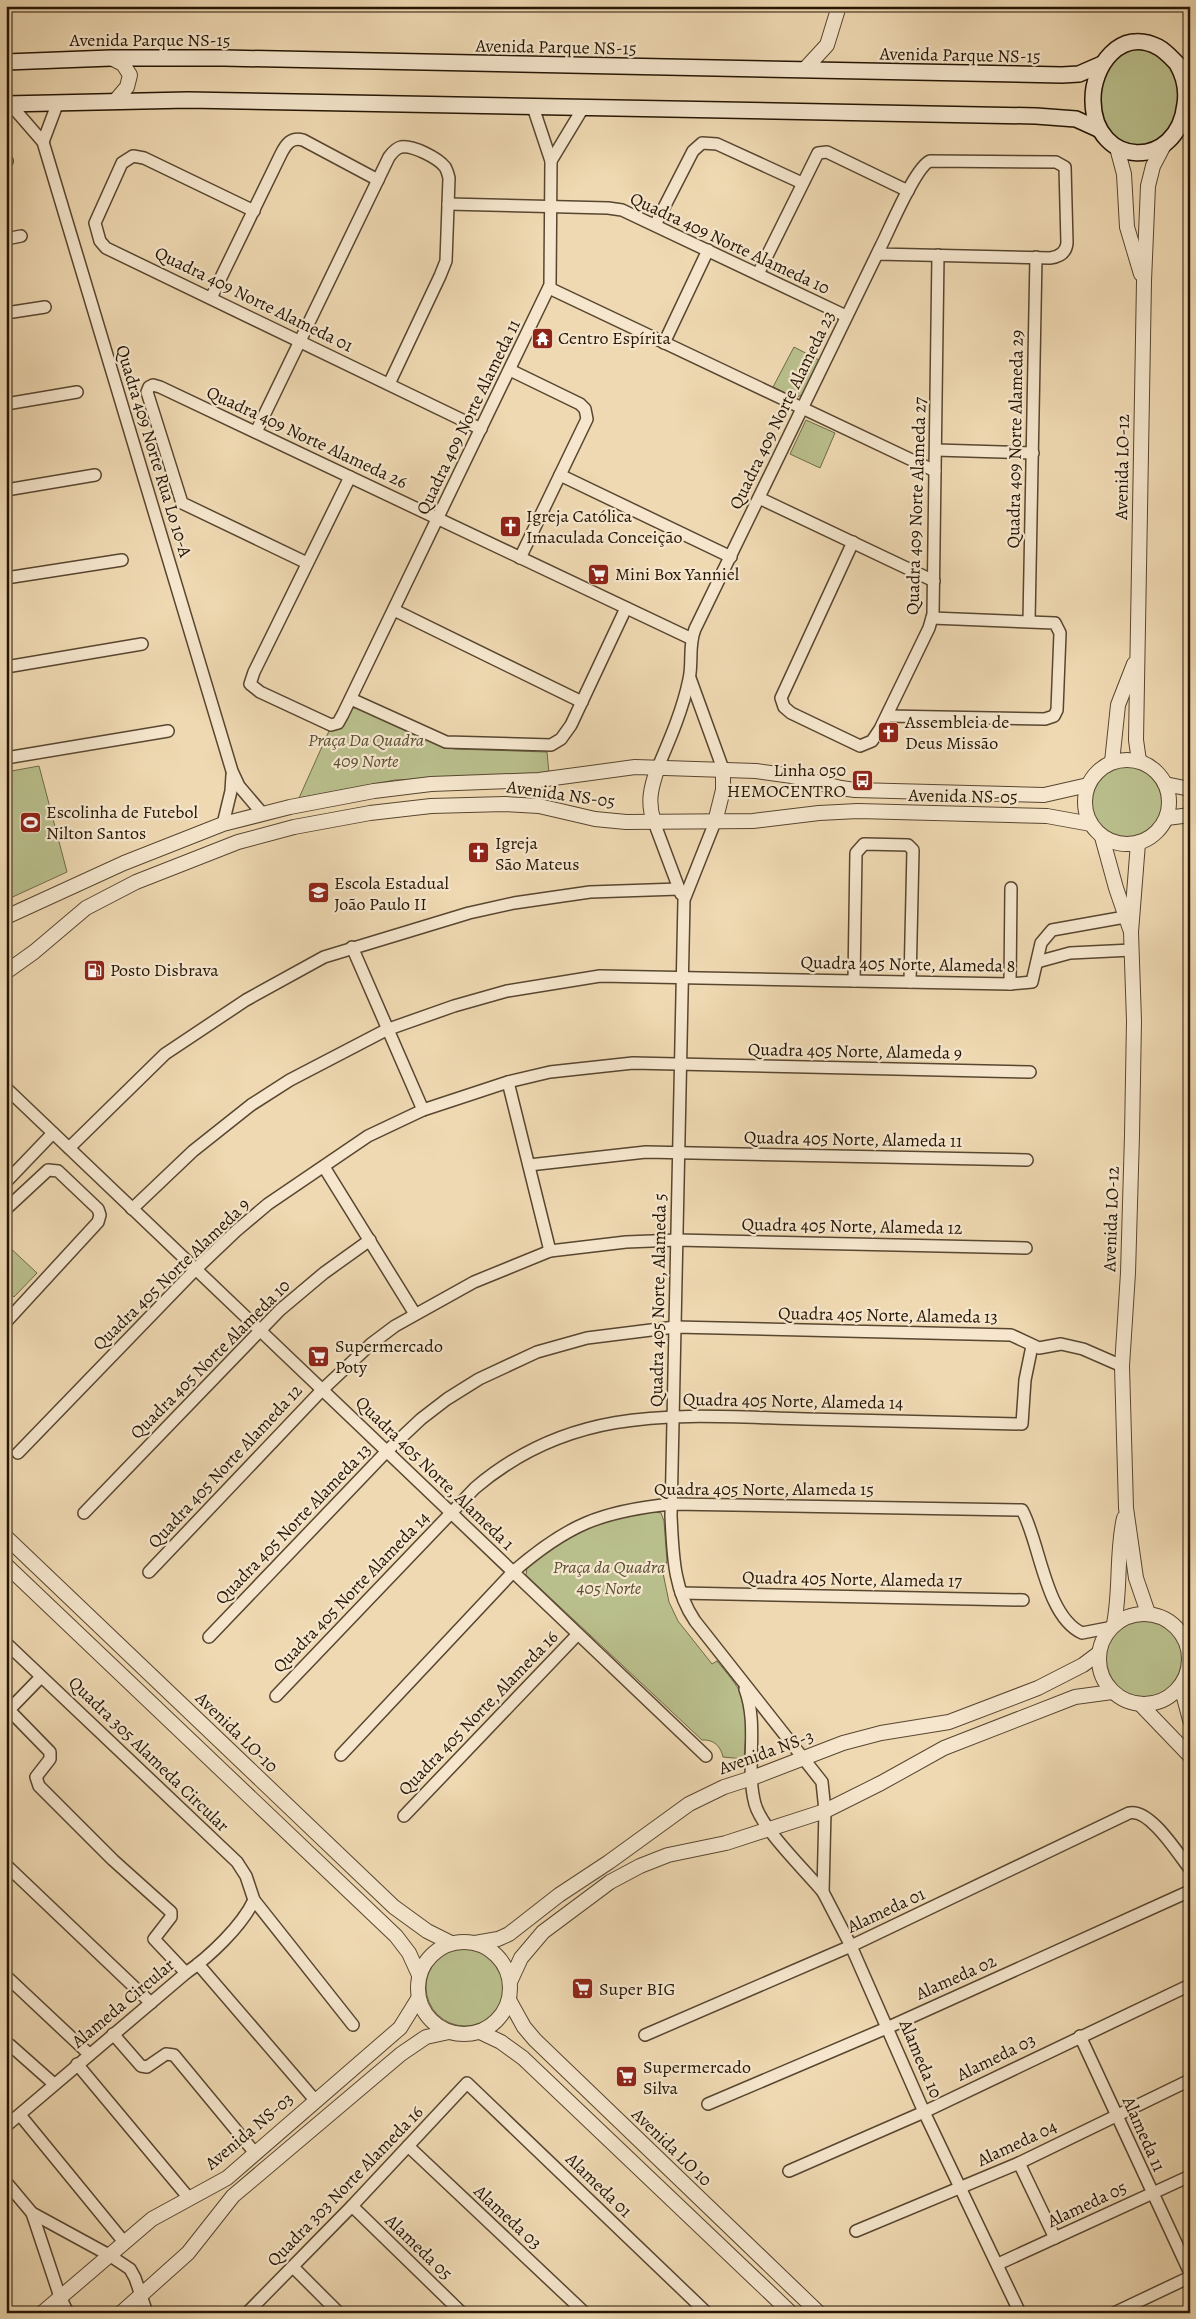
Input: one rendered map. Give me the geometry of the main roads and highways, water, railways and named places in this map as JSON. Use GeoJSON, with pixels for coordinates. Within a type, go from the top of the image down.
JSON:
{"type":"FeatureCollection","features":[{"type":"Feature","properties":{"kind":"main road","name":"Avenida Parque NS-15"},"geometry":{"type":"LineString","coordinates":[[1098,130],[1092,94],[1095,78],[1102,64],[1117,48],[1129,43],[1139,42],[1159,47],[1190,74]]}},
{"type":"Feature","properties":{"kind":"main road","name":"Avenida Parque NS-15"},"geometry":{"type":"LineString","coordinates":[[6,62],[111,58],[224,58],[1062,75],[1079,74],[1102,64]]}},
{"type":"Feature","properties":{"kind":"main road","name":"Avenida Parque NS-15"},"geometry":{"type":"LineString","coordinates":[[1169,141],[1182,121],[1186,102],[1184,82],[1177,64]]}},
{"type":"Feature","properties":{"kind":"main road"},"geometry":{"type":"LineString","coordinates":[[8,104],[116,100],[188,100],[1053,117],[1078,120],[1098,130],[1117,148],[1138,154],[1154,151],[1190,128]]}},
{"type":"Feature","properties":{"kind":"place","name":"Centro Espírita"},"geometry":{"type":"Point","coordinates":[542,338]}},
{"type":"Feature","properties":{"kind":"place","name":"Igreja Católica Imaculada Conceição"},"geometry":{"type":"Point","coordinates":[510,526]}},
{"type":"Feature","properties":{"kind":"place","name":"Mini Box Yanniel"},"geometry":{"type":"Point","coordinates":[599,574]}},
{"type":"Feature","properties":{"kind":"place","name":"Assembleia de Deus Missão"},"geometry":{"type":"Point","coordinates":[889,732]}},
{"type":"Feature","properties":{"kind":"place","name":"Linha 050 HEMOCENTRO"},"geometry":{"type":"Point","coordinates":[862,780]}},
{"type":"Feature","properties":{"kind":"place","name":"Escolinha de Futebol Nilton Santos"},"geometry":{"type":"Point","coordinates":[30,822]}},
{"type":"Feature","properties":{"kind":"place","name":"Igreja São Mateus"},"geometry":{"type":"Point","coordinates":[479,853]}},
{"type":"Feature","properties":{"kind":"place","name":"Escola Estadual João Paulo II"},"geometry":{"type":"Point","coordinates":[318,893]}},
{"type":"Feature","properties":{"kind":"place","name":"Posto Disbrava"},"geometry":{"type":"Point","coordinates":[94,970]}},
{"type":"Feature","properties":{"kind":"place","name":"Supermercado Poty"},"geometry":{"type":"Point","coordinates":[319,1356]}},
{"type":"Feature","properties":{"kind":"place","name":"Super BIG"},"geometry":{"type":"Point","coordinates":[583,1989]}},
{"type":"Feature","properties":{"kind":"place","name":"Supermercado Silva"},"geometry":{"type":"Point","coordinates":[627,2077]}},
{"type":"Feature","properties":{"kind":"park label","name":"Praça Da Quadra 409 Norte"},"geometry":{"type":"Point","coordinates":[366,750]}},
{"type":"Feature","properties":{"kind":"park label","name":"Praça da Quadra 405 Norte"},"geometry":{"type":"Point","coordinates":[609,1577]}}]}
